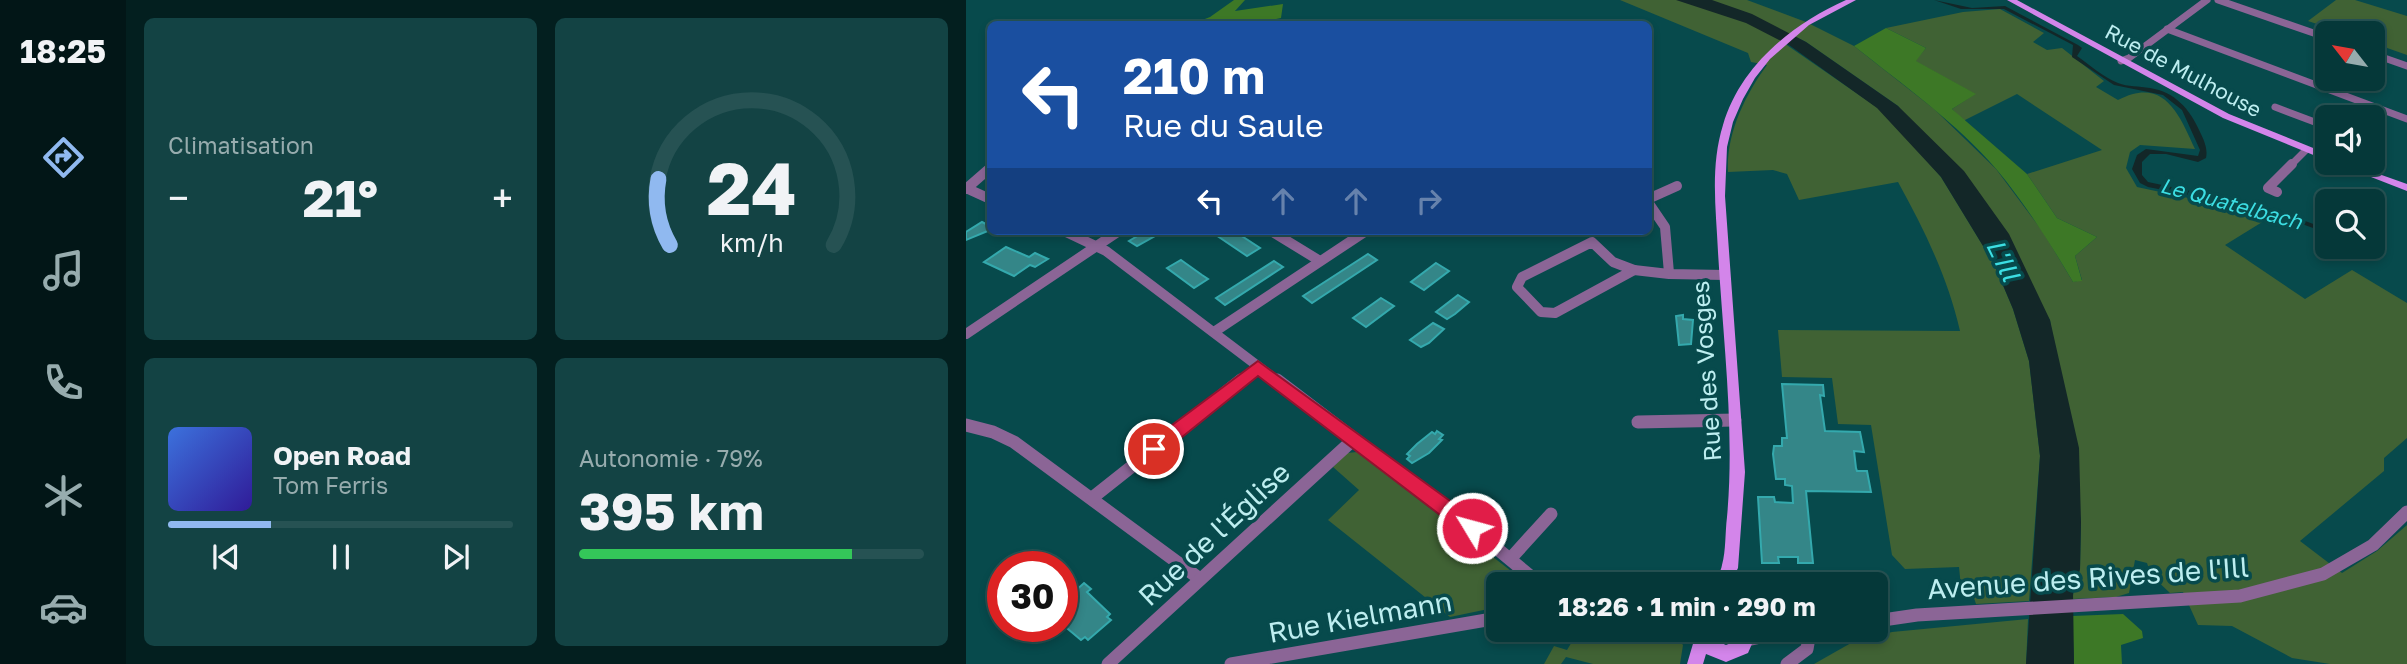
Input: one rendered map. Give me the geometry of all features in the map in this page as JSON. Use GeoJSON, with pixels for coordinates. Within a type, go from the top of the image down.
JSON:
{"type":"FeatureCollection","features":[{"type":"Feature","properties":{"kind":"main road"},"geometry":{"type":"LineString","coordinates":[[1807,24],[1843,2],[1852,0]]}},
{"type":"Feature","properties":{"kind":"main road","name":"Rue de Mulhouse"},"geometry":{"type":"LineString","coordinates":[[2011,0],[2064,26],[2121,61],[2226,116],[2265,133]]}},
{"type":"Feature","properties":{"kind":"main road","name":"Rue des Vosges"},"geometry":{"type":"LineString","coordinates":[[1732,572],[1736,510],[1735,420],[1719,170],[1722,147],[1732,113],[1754,74],[1769,56],[1807,24]]}},
{"type":"Feature","properties":{"kind":"main road"},"geometry":{"type":"LineString","coordinates":[[2265,133],[2315,153]]}},
{"type":"Feature","properties":{"kind":"main road"},"geometry":{"type":"LineString","coordinates":[[2372,175],[2407,188]]}},
{"type":"Feature","properties":{"kind":"main road"},"geometry":{"type":"LineString","coordinates":[[1695,664],[1698,642]]}},
{"type":"Feature","properties":{"kind":"main road"},"geometry":{"type":"LineString","coordinates":[[1707,642],[1720,659],[1735,652],[1743,642]]}},
{"type":"Feature","properties":{"kind":"street"},"geometry":{"type":"LineString","coordinates":[[2121,61],[2129,58],[2207,0]]}},
{"type":"Feature","properties":{"kind":"street"},"geometry":{"type":"LineString","coordinates":[[2218,0],[2315,34]]}},
{"type":"Feature","properties":{"kind":"street"},"geometry":{"type":"LineString","coordinates":[[2167,29],[2367,105]]}},
{"type":"Feature","properties":{"kind":"street"},"geometry":{"type":"LineString","coordinates":[[2385,58],[2407,66]]}},
{"type":"Feature","properties":{"kind":"street"},"geometry":{"type":"LineString","coordinates":[[2274,107],[2315,122]]}},
{"type":"Feature","properties":{"kind":"street"},"geometry":{"type":"LineString","coordinates":[[2385,111],[2407,119]]}},
{"type":"Feature","properties":{"kind":"street"},"geometry":{"type":"LineString","coordinates":[[2277,192],[2268,188],[2306,150]]}},
{"type":"Feature","properties":{"kind":"street"},"geometry":{"type":"LineString","coordinates":[[987,171],[966,189],[987,198]]}},
{"type":"Feature","properties":{"kind":"street"},"geometry":{"type":"LineString","coordinates":[[1652,198],[1677,187]]}},
{"type":"Feature","properties":{"kind":"street"},"geometry":{"type":"LineString","coordinates":[[1652,205],[1663,217],[1667,228],[1669,273]]}},
{"type":"Feature","properties":{"kind":"street"},"geometry":{"type":"LineString","coordinates":[[1073,235],[1097,246],[1214,332],[1527,572]]}},
{"type":"Feature","properties":{"kind":"street"},"geometry":{"type":"LineString","coordinates":[[966,334],[1113,235]]}},
{"type":"Feature","properties":{"kind":"street"},"geometry":{"type":"LineString","coordinates":[[1278,235],[1320,261]]}},
{"type":"Feature","properties":{"kind":"street"},"geometry":{"type":"LineString","coordinates":[[1214,332],[1360,235]]}},
{"type":"Feature","properties":{"kind":"street"},"geometry":{"type":"LineString","coordinates":[[1623,270],[1592,242],[1522,277],[1517,288],[1541,312],[1550,314],[1623,270],[1725,275]]}},
{"type":"Feature","properties":{"kind":"street"},"geometry":{"type":"LineString","coordinates":[[1092,498],[1258,367]]}},
{"type":"Feature","properties":{"kind":"street"},"geometry":{"type":"LineString","coordinates":[[1638,422],[1735,420]]}},
{"type":"Feature","properties":{"kind":"street"},"geometry":{"type":"LineString","coordinates":[[966,425],[993,432],[1014,442],[1200,579]]}},
{"type":"Feature","properties":{"kind":"street","name":"Rue de l'Église"},"geometry":{"type":"LineString","coordinates":[[1108,664],[1353,440]]}},
{"type":"Feature","properties":{"kind":"street","name":"Avenue des Rives de l'Ill"},"geometry":{"type":"LineString","coordinates":[[1888,619],[1917,615],[2240,596],[2323,575],[2373,545],[2407,512]]}},
{"type":"Feature","properties":{"kind":"street"},"geometry":{"type":"LineString","coordinates":[[1511,558],[1551,514]]}},
{"type":"Feature","properties":{"kind":"street","name":"Rue Kielmann"},"geometry":{"type":"LineString","coordinates":[[1231,664],[1486,620]]}},
{"type":"Feature","properties":{"kind":"street"},"geometry":{"type":"LineString","coordinates":[[1787,664],[1807,649],[1810,642]]}},
{"type":"Feature","properties":{"kind":"green space"},"geometry":{"type":"Polygon","coordinates":[[[1234,0],[1245,0],[1235,11],[1283,4],[1281,18],[1266,21],[1200,21],[1234,0]]]}},
{"type":"Feature","properties":{"kind":"green space"},"geometry":{"type":"Polygon","coordinates":[[[1620,0],[1747,0],[1806,22],[1854,46],[1934,109],[1996,169],[2043,232],[2073,282],[2082,280],[2075,256],[2097,237],[2057,218],[2027,174],[2102,150],[2017,94],[1963,121],[1952,109],[1975,94],[1915,61],[1926,48],[1886,28],[1963,12],[2000,9],[2044,33],[2033,42],[2047,50],[2062,48],[2104,81],[2096,87],[2118,100],[2147,93],[2168,102],[2176,112],[2195,149],[2140,145],[2130,152],[2126,168],[2137,187],[2272,216],[2225,245],[2305,299],[2352,270],[2407,303],[2407,438],[2384,458],[2384,471],[2300,541],[2342,573],[2377,551],[2407,525],[2407,664],[2330,664],[2292,658],[2232,626],[2198,625],[2183,592],[2170,593],[2151,575],[2147,563],[2135,560],[2129,593],[2116,597],[2072,599],[2080,569],[2081,522],[2050,320],[1898,106],[1806,42],[1790,34],[1781,41],[1878,108],[1941,177],[1994,264],[2013,309],[2029,361],[2040,456],[2029,601],[1976,604],[1974,598],[1962,597],[1959,567],[1905,569],[1892,555],[1871,425],[1838,424],[1832,378],[1782,377],[1778,330],[1960,331],[1942,273],[1917,218],[1898,182],[1799,200],[1787,174],[1773,170],[1728,172],[1730,143],[1738,116],[1767,65],[1751,62],[1748,53],[1620,0]]]}},
{"type":"Feature","properties":{"kind":"green space"},"geometry":{"type":"Polygon","coordinates":[[[2336,0],[2355,0],[2407,16],[2407,55],[2385,47],[2385,21],[2315,21],[2315,23],[2308,21],[2336,0]]]}},
{"type":"Feature","properties":{"kind":"green space"},"geometry":{"type":"Polygon","coordinates":[[[1886,28],[1926,48],[1916,61],[1976,94],[1952,109],[2027,174],[2057,218],[2097,237],[2075,256],[2082,281],[2073,282],[2008,183],[1965,136],[1854,46],[1886,28]]]}},
{"type":"Feature","properties":{"kind":"green space"},"geometry":{"type":"Polygon","coordinates":[[[1357,452],[1512,572],[1486,572],[1486,610],[1450,617],[1328,520],[1359,490],[1333,467],[1347,453],[1357,452]]]}},
{"type":"Feature","properties":{"kind":"green space"},"geometry":{"type":"Polygon","coordinates":[[[2123,614],[2142,631],[2143,638],[2121,645],[2122,664],[2074,664],[2072,616],[2123,614]]]}},
{"type":"Feature","properties":{"kind":"green space"},"geometry":{"type":"Polygon","coordinates":[[[2028,619],[2026,664],[1814,664],[1851,643],[1888,642],[1888,633],[2028,619]]]}},
{"type":"Feature","properties":{"kind":"green space"},"geometry":{"type":"Polygon","coordinates":[[[1572,642],[1680,642],[1683,645],[1680,664],[1593,664],[1566,657],[1561,664],[1544,664],[1554,646],[1567,650],[1572,642]]]}},
{"type":"Feature","properties":{"kind":"water","name":"L'Ill"},"geometry":{"type":"Polygon","coordinates":[[[1676,0],[1712,0],[1752,14],[1806,42],[1898,106],[1964,171],[2009,234],[2050,320],[2079,448],[2080,569],[2073,593],[2074,664],[2026,664],[2040,456],[2029,361],[2013,309],[1994,264],[1941,177],[1877,108],[1789,45],[1746,23],[1676,0]]]}},
{"type":"Feature","properties":{"kind":"water"},"geometry":{"type":"Polygon","coordinates":[[[1934,0],[1972,8],[2005,6],[2078,45],[2082,48],[2077,56],[2112,80],[2159,90],[2181,103],[2201,135],[2206,148],[2206,158],[2198,162],[2166,154],[2150,154],[2142,162],[2142,175],[2148,182],[2261,207],[2315,225],[2315,229],[2260,209],[2148,187],[2140,183],[2132,169],[2137,155],[2146,149],[2198,156],[2200,150],[2182,110],[2163,95],[2114,85],[2072,57],[2073,45],[2004,9],[1961,9],[1934,0]]]}},
{"type":"Feature","properties":{"kind":"building"},"geometry":{"type":"Polygon","coordinates":[[[982,222],[987,224],[987,231],[966,240],[966,232],[982,222]]]}},
{"type":"Feature","properties":{"kind":"building"},"geometry":{"type":"Polygon","coordinates":[[[1139,235],[1157,235],[1137,246],[1129,241],[1139,235]]]}},
{"type":"Feature","properties":{"kind":"building"},"geometry":{"type":"Polygon","coordinates":[[[1216,235],[1240,235],[1260,248],[1247,256],[1216,235]]]}},
{"type":"Feature","properties":{"kind":"building"},"geometry":{"type":"Polygon","coordinates":[[[1006,247],[1029,257],[1035,253],[1048,259],[1035,267],[1030,265],[1014,276],[984,262],[1006,247]]]}},
{"type":"Feature","properties":{"kind":"building"},"geometry":{"type":"Polygon","coordinates":[[[1368,254],[1377,260],[1312,303],[1303,296],[1368,254]]]}},
{"type":"Feature","properties":{"kind":"building"},"geometry":{"type":"Polygon","coordinates":[[[1181,260],[1208,279],[1194,288],[1167,268],[1181,260]]]}},
{"type":"Feature","properties":{"kind":"building"},"geometry":{"type":"Polygon","coordinates":[[[1274,261],[1283,267],[1225,305],[1216,298],[1274,261]]]}},
{"type":"Feature","properties":{"kind":"building"},"geometry":{"type":"Polygon","coordinates":[[[1436,263],[1449,271],[1424,290],[1411,282],[1436,263]]]}},
{"type":"Feature","properties":{"kind":"building"},"geometry":{"type":"Polygon","coordinates":[[[1458,295],[1469,302],[1455,314],[1447,319],[1436,312],[1458,295]]]}},
{"type":"Feature","properties":{"kind":"building"},"geometry":{"type":"Polygon","coordinates":[[[1381,298],[1394,306],[1366,327],[1353,318],[1381,298]]]}},
{"type":"Feature","properties":{"kind":"building"},"geometry":{"type":"Polygon","coordinates":[[[1683,315],[1683,319],[1693,320],[1691,344],[1679,345],[1676,316],[1683,315]]]}},
{"type":"Feature","properties":{"kind":"building"},"geometry":{"type":"Polygon","coordinates":[[[1433,323],[1444,329],[1429,343],[1421,347],[1410,340],[1433,323]]]}},
{"type":"Feature","properties":{"kind":"building"},"geometry":{"type":"Polygon","coordinates":[[[1782,384],[1823,385],[1824,396],[1820,395],[1825,431],[1860,432],[1864,452],[1854,451],[1856,468],[1857,471],[1867,471],[1871,492],[1806,491],[1813,563],[1798,563],[1798,557],[1778,557],[1779,563],[1762,563],[1758,497],[1774,497],[1775,502],[1793,503],[1792,486],[1785,485],[1785,479],[1776,479],[1773,454],[1774,446],[1782,446],[1782,438],[1787,438],[1782,384]]]}},
{"type":"Feature","properties":{"kind":"building"},"geometry":{"type":"Polygon","coordinates":[[[1437,431],[1443,435],[1439,439],[1442,440],[1429,453],[1412,463],[1407,459],[1410,456],[1407,454],[1417,444],[1437,431]]]}},
{"type":"Feature","properties":{"kind":"building"},"geometry":{"type":"Polygon","coordinates":[[[1084,583],[1091,589],[1087,592],[1110,614],[1107,617],[1111,620],[1088,640],[1085,637],[1081,640],[1078,637],[1078,588],[1084,583]]]}},
{"type":"Feature","properties":{"kind":"route"},"geometry":{"type":"LineString","coordinates":[[1154,449],[1258,367],[1472,528]]}},
{"type":"Feature","properties":{"kind":"water label","name":"Le Quatelbach"},"geometry":{"type":"Point","coordinates":[2231,204]}}]}
